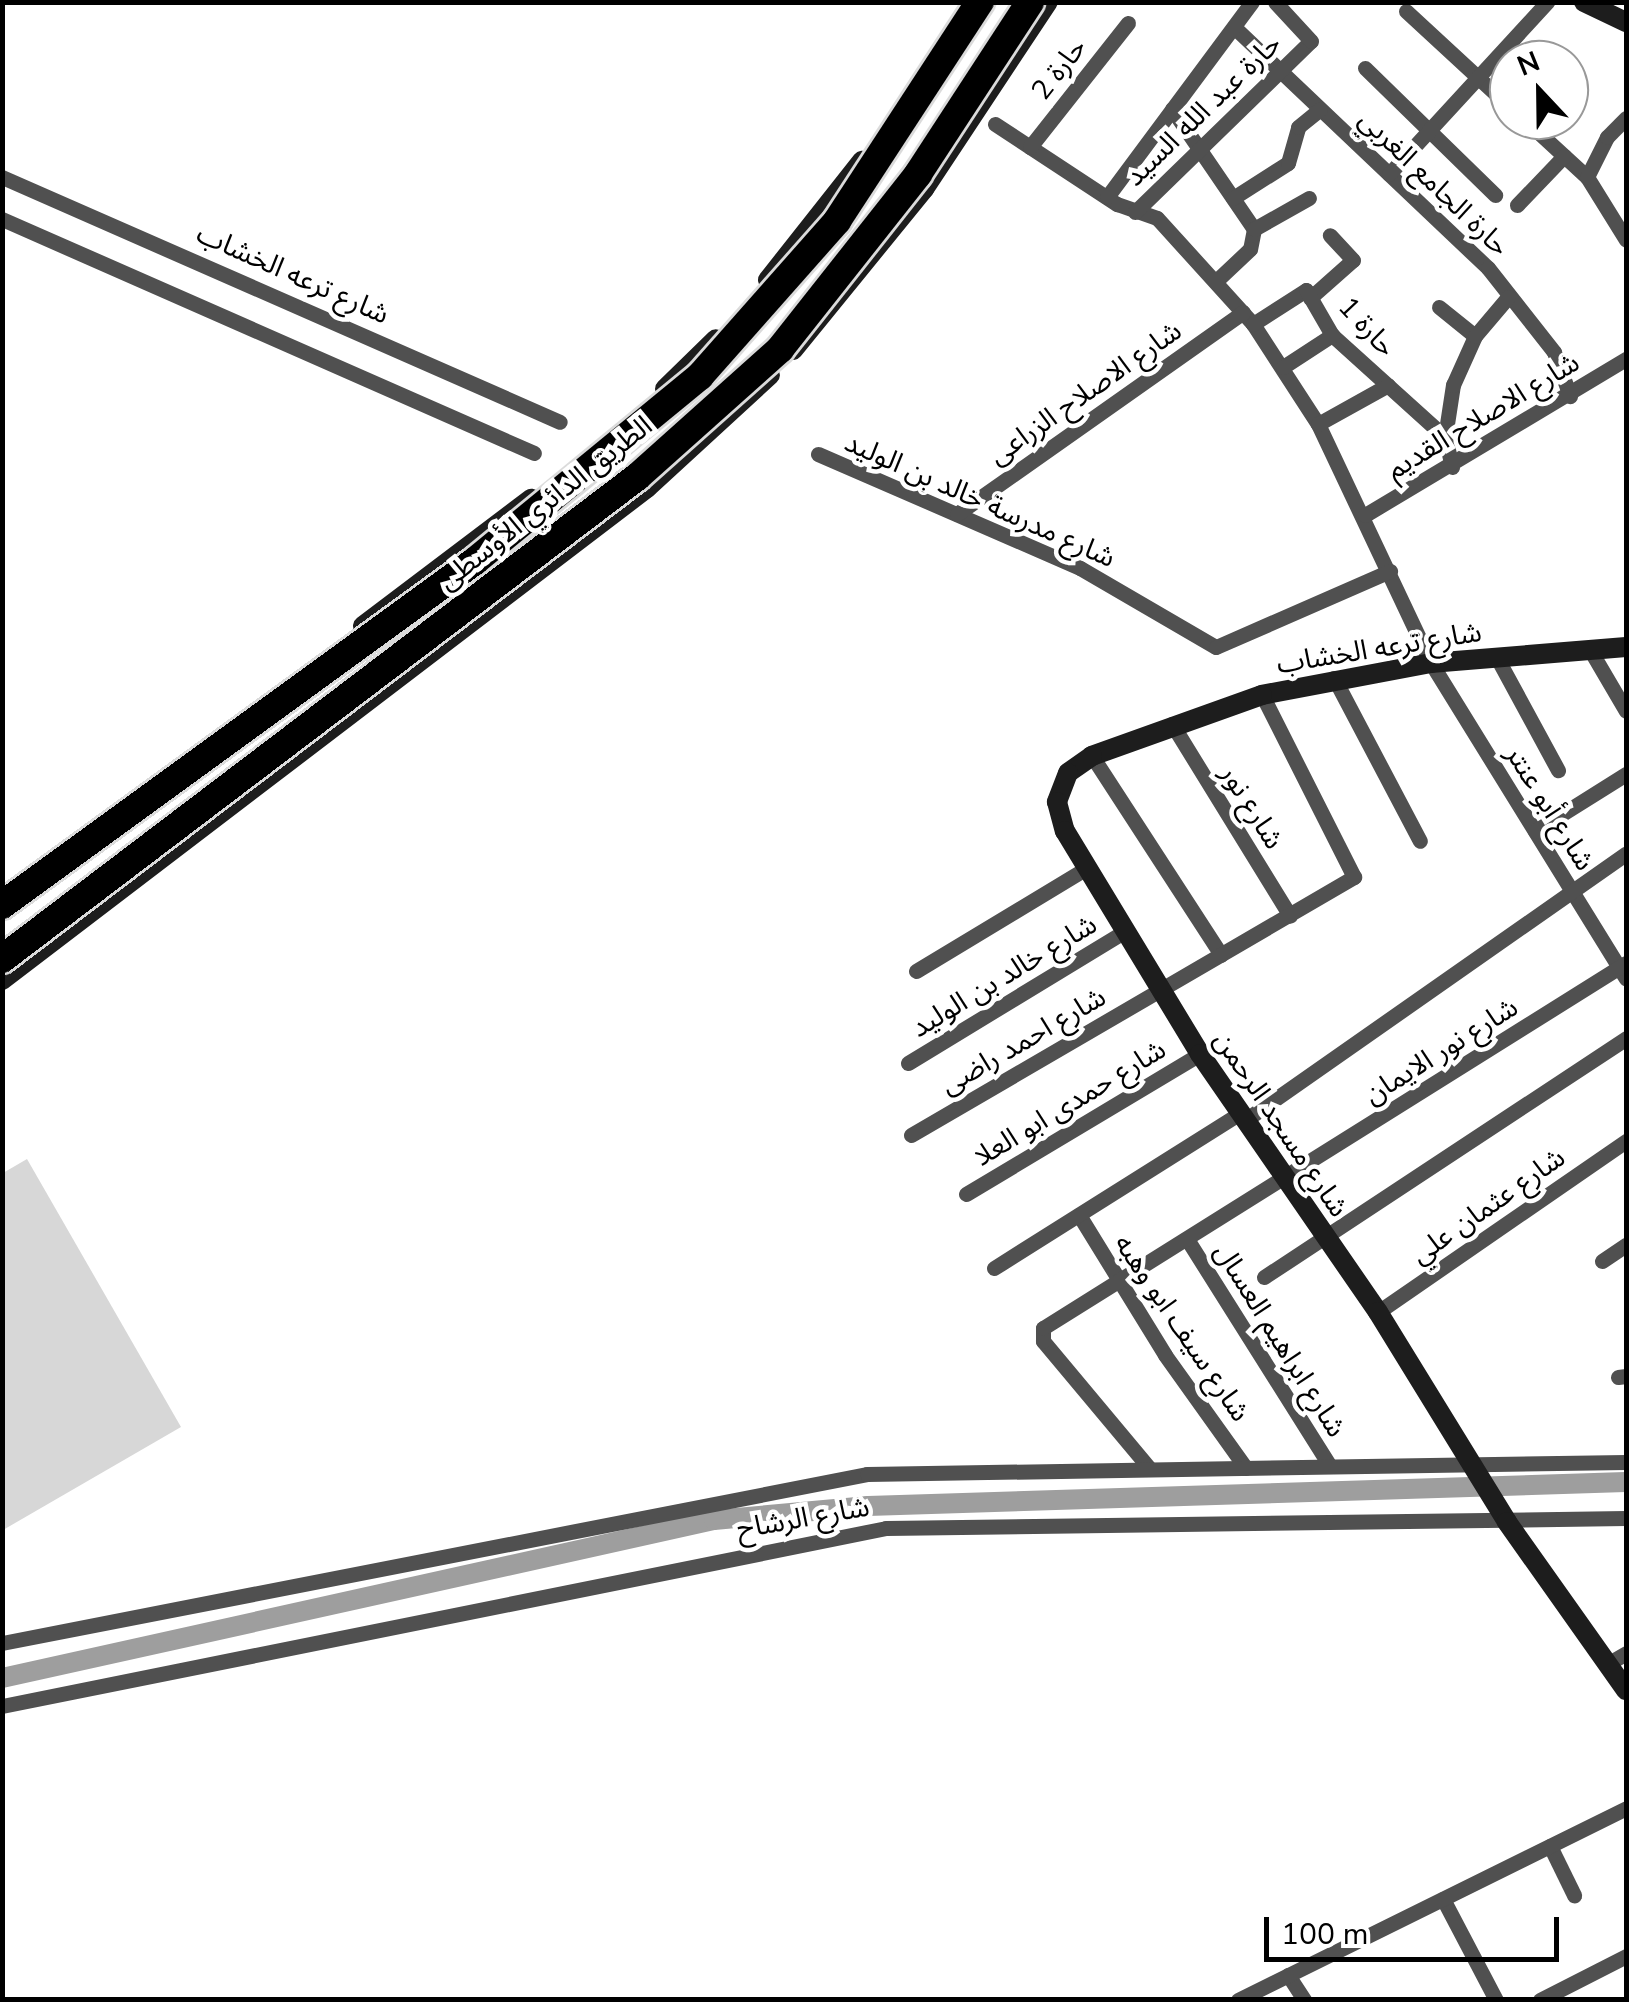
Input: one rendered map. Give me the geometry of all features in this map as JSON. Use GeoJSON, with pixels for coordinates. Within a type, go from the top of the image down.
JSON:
{"type":"FeatureCollection","features":[{"type":"Feature","properties":{"kind":"highway","name":"الطريق الدائري الأوسطى"},"geometry":{"type":"LineString","coordinates":[[2,906],[476,560],[700,376],[837,220],[980,2]]}},
{"type":"Feature","properties":{"kind":"highway","name":"الطريق الدائري الأوسطى"},"geometry":{"type":"LineString","coordinates":[[2,959],[637,477],[780,349],[918,174],[1030,2]]}},
{"type":"Feature","properties":{"kind":"street"},"geometry":{"type":"LineString","coordinates":[[2,894],[234,724],[604,442],[690,366],[772,276],[855,170],[970,2]]}},
{"type":"Feature","properties":{"kind":"street"},"geometry":{"type":"LineString","coordinates":[[2,980],[647,488],[826,315],[933,176],[1048,2]]}},
{"type":"Feature","properties":{"kind":"street"},"geometry":{"type":"LineString","coordinates":[[1107,197],[1252,2]]}},
{"type":"Feature","properties":{"kind":"street","name":"حارة عبد الله السيد"},"geometry":{"type":"LineString","coordinates":[[1136,212],[1311,37],[1275,2]]}},
{"type":"Feature","properties":{"kind":"street"},"geometry":{"type":"LineString","coordinates":[[1518,40],[1547,2]]}},
{"type":"Feature","properties":{"kind":"street"},"geometry":{"type":"LineString","coordinates":[[1584,2],[1626,22]]}},
{"type":"Feature","properties":{"kind":"street"},"geometry":{"type":"LineString","coordinates":[[1406,11],[1489,88]]}},
{"type":"Feature","properties":{"kind":"street","name":"حارة 2"},"geometry":{"type":"LineString","coordinates":[[1030,147],[1128,22]]}},
{"type":"Feature","properties":{"kind":"street","name":"حارة الجامع الغربي"},"geometry":{"type":"LineString","coordinates":[[1234,27],[1488,268],[1554,352],[1570,396]]}},
{"type":"Feature","properties":{"kind":"street"},"geometry":{"type":"LineString","coordinates":[[1389,174],[1476,76],[1489,67]]}},
{"type":"Feature","properties":{"kind":"street"},"geometry":{"type":"LineString","coordinates":[[1365,68],[1494,196]]}},
{"type":"Feature","properties":{"kind":"street"},"geometry":{"type":"LineString","coordinates":[[1172,109],[1254,229],[1250,249],[1216,282]]}},
{"type":"Feature","properties":{"kind":"street"},"geometry":{"type":"LineString","coordinates":[[1233,198],[1288,163],[1296,131],[1320,109]]}},
{"type":"Feature","properties":{"kind":"street"},"geometry":{"type":"LineString","coordinates":[[1587,177],[1607,137],[1626,118]]}},
{"type":"Feature","properties":{"kind":"street","name":"شارع أبو عنتر"},"geometry":{"type":"LineString","coordinates":[[995,124],[1107,197],[1166,226],[1248,318],[1318,424],[1365,516],[1430,663],[1624,970]]}},
{"type":"Feature","properties":{"kind":"street"},"geometry":{"type":"LineString","coordinates":[[1546,140],[1587,177],[1626,240]]}},
{"type":"Feature","properties":{"kind":"street"},"geometry":{"type":"LineString","coordinates":[[1517,205],[1564,156]]}},
{"type":"Feature","properties":{"kind":"street","name":"شارع ترعه الخشاب"},"geometry":{"type":"LineString","coordinates":[[2,176],[560,422]]}},
{"type":"Feature","properties":{"kind":"street"},"geometry":{"type":"LineString","coordinates":[[1254,229],[1309,198]]}},
{"type":"Feature","properties":{"kind":"street"},"geometry":{"type":"LineString","coordinates":[[2,219],[534,453]]}},
{"type":"Feature","properties":{"kind":"street"},"geometry":{"type":"LineString","coordinates":[[1310,298],[1353,260],[1330,235]]}},
{"type":"Feature","properties":{"kind":"street"},"geometry":{"type":"LineString","coordinates":[[772,276],[826,315]]}},
{"type":"Feature","properties":{"kind":"street","name":"حارة 1"},"geometry":{"type":"LineString","coordinates":[[1248,318],[1300,290],[1310,298],[1332,335],[1446,437]]}},
{"type":"Feature","properties":{"kind":"street"},"geometry":{"type":"LineString","coordinates":[[1452,466],[1446,437],[1454,385],[1476,336],[1508,297]]}},
{"type":"Feature","properties":{"kind":"street"},"geometry":{"type":"LineString","coordinates":[[1440,308],[1476,336]]}},
{"type":"Feature","properties":{"kind":"street","name":"شارع الاصلاح الزراعى"},"geometry":{"type":"LineString","coordinates":[[956,514],[1248,318]]}},
{"type":"Feature","properties":{"kind":"street"},"geometry":{"type":"LineString","coordinates":[[1283,367],[1332,335]]}},
{"type":"Feature","properties":{"kind":"street","name":"شارع الاصلاح القديم"},"geometry":{"type":"LineString","coordinates":[[1365,516],[1626,359]]}},
{"type":"Feature","properties":{"kind":"street"},"geometry":{"type":"LineString","coordinates":[[1318,424],[1388,385]]}},
{"type":"Feature","properties":{"kind":"street","name":"شارع مدرسة خالد بن الوليد"},"geometry":{"type":"LineString","coordinates":[[818,454],[1080,568],[1216,647],[1390,571]]}},
{"type":"Feature","properties":{"kind":"street","name":"شارع ترعه الخشاب"},"geometry":{"type":"LineString","coordinates":[[1092,756],[1172,724],[1262,695],[1334,678],[1430,663],[1626,647]]}},
{"type":"Feature","properties":{"kind":"street"},"geometry":{"type":"LineString","coordinates":[[1588,648],[1626,711]]}},
{"type":"Feature","properties":{"kind":"street"},"geometry":{"type":"LineString","coordinates":[[1496,656],[1558,770]]}},
{"type":"Feature","properties":{"kind":"street"},"geometry":{"type":"LineString","coordinates":[[1334,678],[1420,840]]}},
{"type":"Feature","properties":{"kind":"street","name":"شارع احمد راضى"},"geometry":{"type":"LineString","coordinates":[[911,1135],[1290,916],[1356,871],[1262,695]]}},
{"type":"Feature","properties":{"kind":"street"},"geometry":{"type":"LineString","coordinates":[[234,724],[273,773]]}},
{"type":"Feature","properties":{"kind":"street","name":"شارع نور"},"geometry":{"type":"LineString","coordinates":[[1172,724],[1290,916]]}},
{"type":"Feature","properties":{"kind":"street"},"geometry":{"type":"LineString","coordinates":[[1092,756],[1221,955]]}},
{"type":"Feature","properties":{"kind":"street","name":"شارع مسجد الرحمن"},"geometry":{"type":"LineString","coordinates":[[1092,756],[1068,774],[1057,802],[1065,831],[1200,1054],[1283,1181],[1378,1312],[1507,1522],[1618,1658],[1626,1690]]}},
{"type":"Feature","properties":{"kind":"street"},"geometry":{"type":"LineString","coordinates":[[1535,832],[1626,774]]}},
{"type":"Feature","properties":{"kind":"street"},"geometry":{"type":"LineString","coordinates":[[994,1268],[1242,1117],[1626,854]]}},
{"type":"Feature","properties":{"kind":"street"},"geometry":{"type":"LineString","coordinates":[[916,971],[1087,868]]}},
{"type":"Feature","properties":{"kind":"street","name":"شارع خالد بن الوليد"},"geometry":{"type":"LineString","coordinates":[[908,1063],[1126,931]]}},
{"type":"Feature","properties":{"kind":"street","name":"شارع نور الايمان"},"geometry":{"type":"LineString","coordinates":[[1150,1469],[1040,1334],[1119,1281],[1624,970]]}},
{"type":"Feature","properties":{"kind":"street"},"geometry":{"type":"LineString","coordinates":[[1264,1277],[1626,1038]]}},
{"type":"Feature","properties":{"kind":"street","name":"شارع حمدى ابو العلا"},"geometry":{"type":"LineString","coordinates":[[966,1194],[1200,1054]]}},
{"type":"Feature","properties":{"kind":"street","name":"شارع عثمان علي"},"geometry":{"type":"LineString","coordinates":[[1378,1312],[1626,1140]]}},
{"type":"Feature","properties":{"kind":"street","name":"شارع سيف ابو وهبه"},"geometry":{"type":"LineString","coordinates":[[1079,1215],[1246,1468]]}},
{"type":"Feature","properties":{"kind":"street","name":"شارع ابراهيم العسال"},"geometry":{"type":"LineString","coordinates":[[1187,1240],[1330,1466]]}},
{"type":"Feature","properties":{"kind":"street"},"geometry":{"type":"LineString","coordinates":[[1602,1261],[1625,1248]]}},
{"type":"Feature","properties":{"kind":"street","name":"شارع الرشاح"},"geometry":{"type":"LineString","coordinates":[[2,1643],[806,1482],[1150,1469],[1626,1462]]}},
{"type":"Feature","properties":{"kind":"street","name":"شارع الرشاح"},"geometry":{"type":"LineString","coordinates":[[2,1706],[886,1528],[1626,1518]]}},
{"type":"Feature","properties":{"kind":"street"},"geometry":{"type":"LineString","coordinates":[[1238,2000],[1626,1808]]}},
{"type":"Feature","properties":{"kind":"street"},"geometry":{"type":"LineString","coordinates":[[1550,1846],[1574,1894]]}},
{"type":"Feature","properties":{"kind":"street"},"geometry":{"type":"LineString","coordinates":[[1443,1899],[1496,2000]]}},
{"type":"Feature","properties":{"kind":"street"},"geometry":{"type":"LineString","coordinates":[[1540,2000],[1626,1956]]}},
{"type":"Feature","properties":{"kind":"street"},"geometry":{"type":"LineString","coordinates":[[1288,1975],[1304,2000]]}},
{"type":"Feature","properties":{"kind":"shaded area"},"geometry":{"type":"Polygon","coordinates":[[[27,1159],[181,1427],[3,1530],[3,1173],[27,1159]]]}},
{"type":"Feature","properties":{"kind":"waterway"},"geometry":{"type":"LineString","coordinates":[[2,1678],[714,1520],[868,1506],[1626,1482]]}}]}
